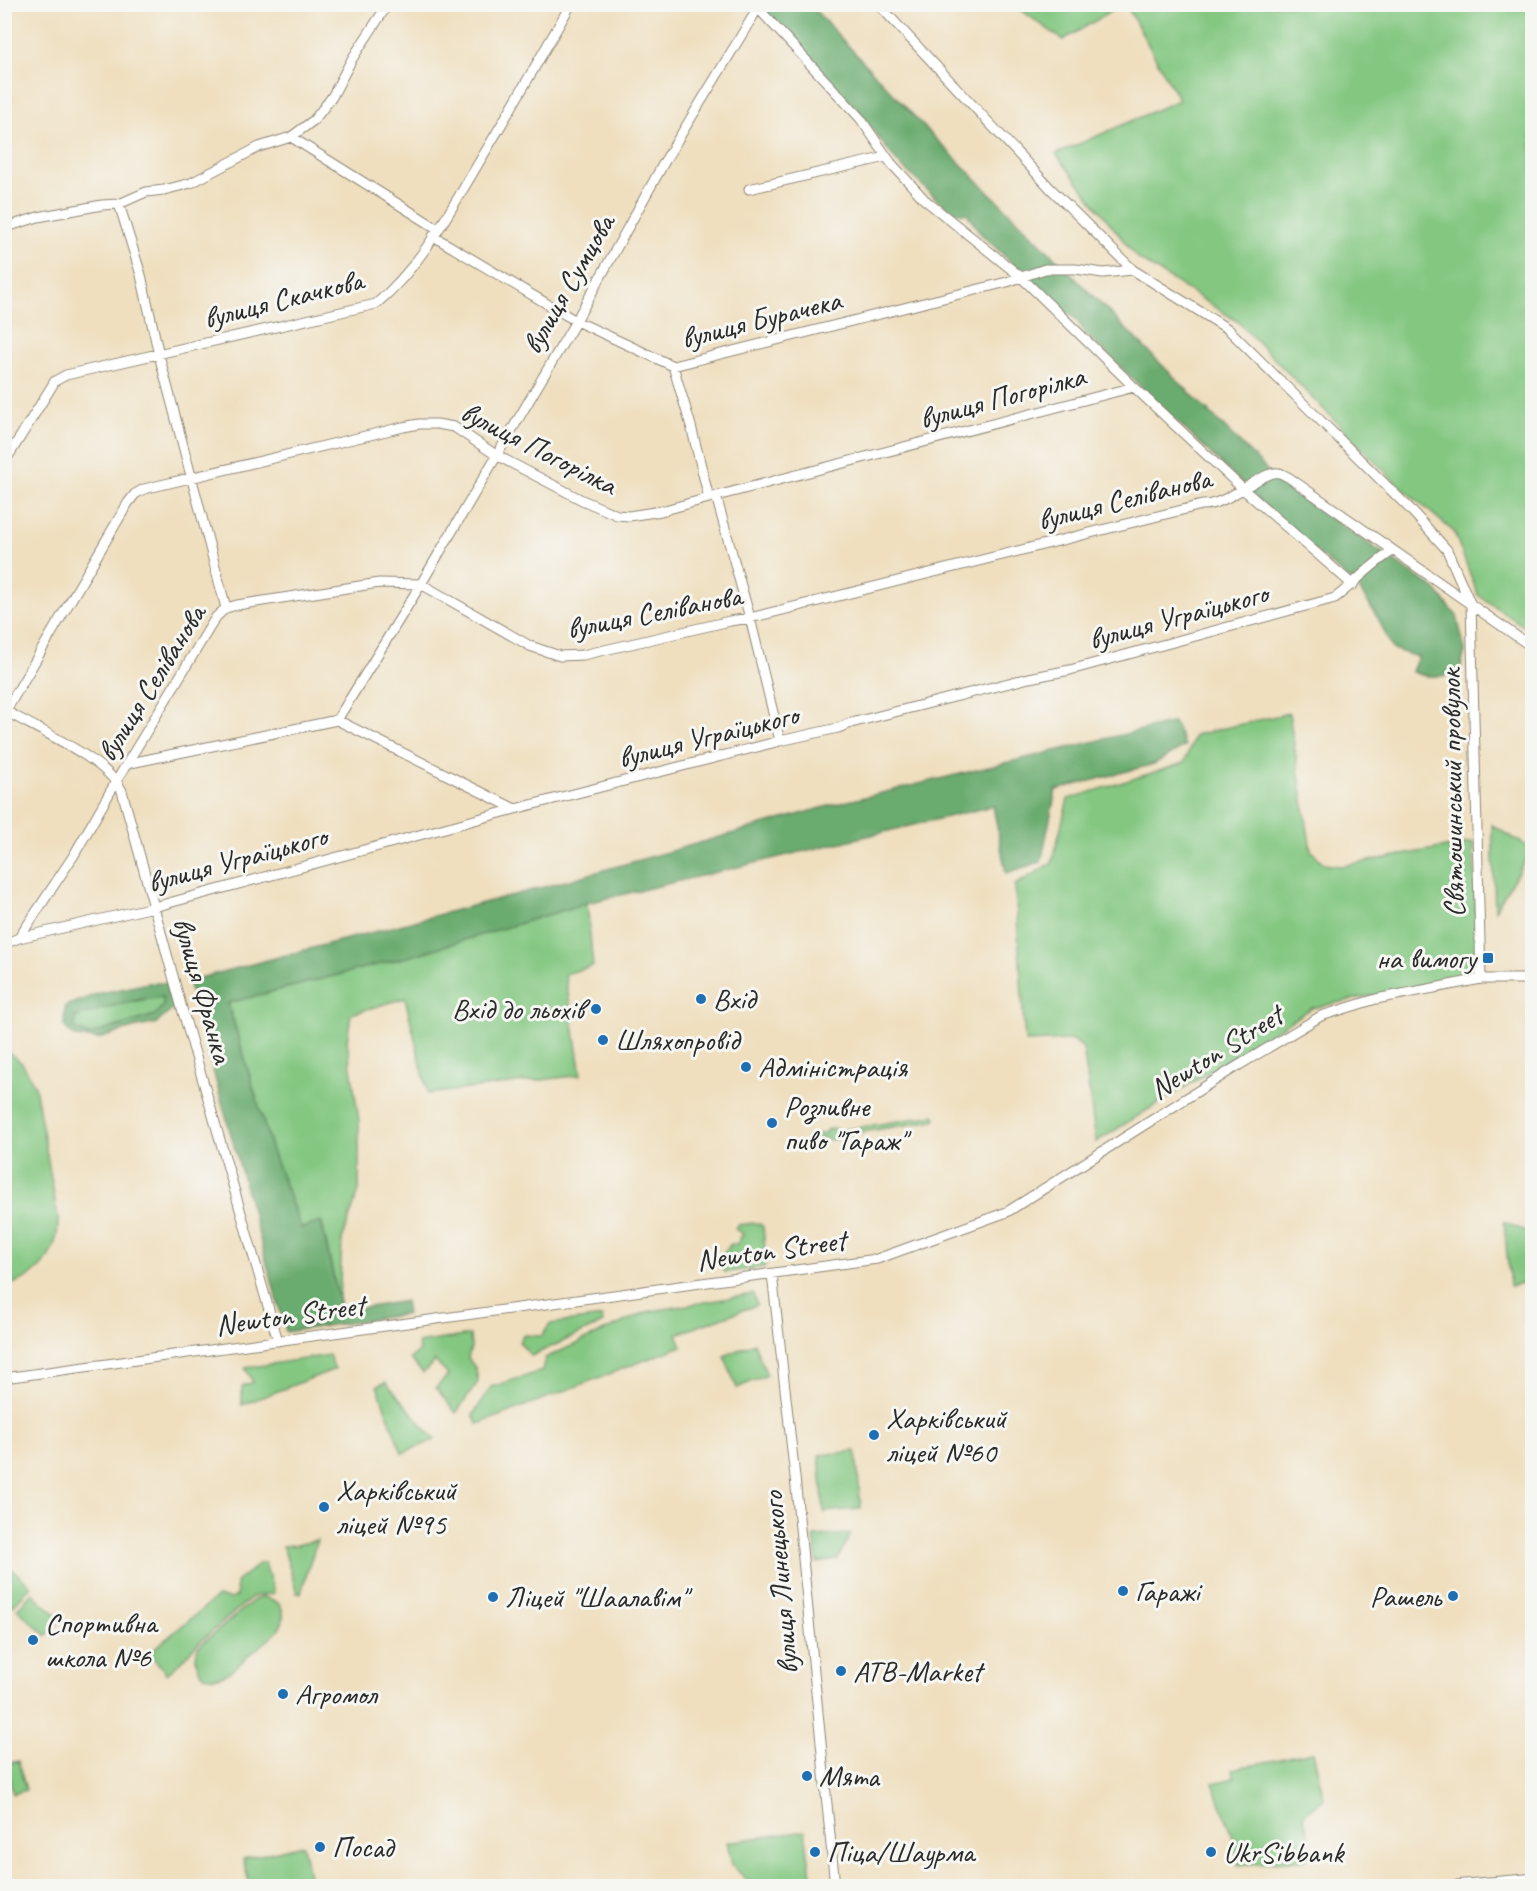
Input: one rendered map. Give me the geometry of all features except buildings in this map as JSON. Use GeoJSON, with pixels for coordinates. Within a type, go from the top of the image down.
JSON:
{"type":"FeatureCollection","features":[{"type":"Feature","properties":{"kind":"main road"},"geometry":{"type":"LineString","coordinates":[[1459,1887],[1533,1880]]}},
{"type":"Feature","properties":{"kind":"street"},"geometry":{"type":"LineString","coordinates":[[4,226],[38,217],[119,204],[146,192],[191,183],[259,147],[291,137],[314,120],[332,98],[352,59],[388,4]]}},
{"type":"Feature","properties":{"kind":"street","name":"вулиця Скачкова"},"geometry":{"type":"LineString","coordinates":[[4,464],[55,381],[66,375],[376,304],[392,290],[436,233],[571,4]]}},
{"type":"Feature","properties":{"kind":"street"},"geometry":{"type":"LineString","coordinates":[[879,4],[1052,189],[1133,270],[1228,329],[1410,509],[1447,550],[1471,605]]}},
{"type":"Feature","properties":{"kind":"street"},"geometry":{"type":"LineString","coordinates":[[756,6],[860,118],[886,157],[925,200],[1021,277],[1244,490],[1353,585]]}},
{"type":"Feature","properties":{"kind":"street","name":"вулиця Сумцова"},"geometry":{"type":"LineString","coordinates":[[337,720],[421,584],[576,321],[666,159],[756,6]]}},
{"type":"Feature","properties":{"kind":"street","name":"вулиця Бурачека"},"geometry":{"type":"LineString","coordinates":[[291,137],[436,233],[576,321],[673,366],[1045,269],[1076,269],[1104,273],[1133,270]]}},
{"type":"Feature","properties":{"kind":"street"},"geometry":{"type":"LineString","coordinates":[[749,189],[886,157]]}},
{"type":"Feature","properties":{"kind":"street"},"geometry":{"type":"LineString","coordinates":[[119,204],[141,275],[159,355],[226,608]]}},
{"type":"Feature","properties":{"kind":"street"},"geometry":{"type":"LineString","coordinates":[[673,366],[750,618],[780,741]]}},
{"type":"Feature","properties":{"kind":"street","name":"вулиця Погорілка"},"geometry":{"type":"LineString","coordinates":[[5,712],[135,494],[144,489],[190,476],[419,424],[437,424],[454,427],[496,455],[582,500],[617,515],[629,516],[661,511],[1134,387]]}},
{"type":"Feature","properties":{"kind":"street","name":"вулиця Селіванова"},"geometry":{"type":"LineString","coordinates":[[19,938],[74,855],[216,617],[226,608],[379,583],[421,584],[530,646],[560,656],[583,655],[750,618],[1202,505],[1211,506],[1244,490],[1269,474],[1278,472],[1392,550]]}},
{"type":"Feature","properties":{"kind":"street"},"geometry":{"type":"LineString","coordinates":[[1392,550],[1533,648]]}},
{"type":"Feature","properties":{"kind":"street","name":"вулиця Уграїцького"},"geometry":{"type":"LineString","coordinates":[[19,938],[154,907],[515,809],[1029,678],[1070,670],[1335,598],[1353,585],[1378,559],[1392,550]]}},
{"type":"Feature","properties":{"kind":"street","name":"Святошинський провулок"},"geometry":{"type":"LineString","coordinates":[[1471,605],[1481,979]]}},
{"type":"Feature","properties":{"kind":"street"},"geometry":{"type":"LineString","coordinates":[[5,712],[74,749],[117,780]]}},
{"type":"Feature","properties":{"kind":"street"},"geometry":{"type":"LineString","coordinates":[[126,765],[337,720],[515,809]]}},
{"type":"Feature","properties":{"kind":"street","name":"вулиця Франка"},"geometry":{"type":"LineString","coordinates":[[117,780],[278,1341]]}},
{"type":"Feature","properties":{"kind":"street"},"geometry":{"type":"LineString","coordinates":[[4,944],[19,938]]}},
{"type":"Feature","properties":{"kind":"street","name":"Newton Street"},"geometry":{"type":"LineString","coordinates":[[4,1378],[877,1259],[1007,1212],[1239,1065],[1321,1016],[1376,999],[1481,979],[1533,979]]}},
{"type":"Feature","properties":{"kind":"street","name":"вулиця Линецького"},"geometry":{"type":"LineString","coordinates":[[772,1274],[835,1887]]}},
{"type":"Feature","properties":{"kind":"green space"},"geometry":{"type":"Polygon","coordinates":[[[760,5],[810,5],[928,131],[1281,484],[1435,589],[1457,616],[1465,651],[1459,674],[1429,676],[1412,671],[1418,657],[1392,649],[1379,620],[1358,587],[1290,530],[1086,334],[1076,319],[1056,304],[980,233],[967,213],[952,213],[898,163],[859,112],[760,5]]]}},
{"type":"Feature","properties":{"kind":"green space"},"geometry":{"type":"Polygon","coordinates":[[[1014,5],[1122,5],[1063,40],[1014,5]]]}},
{"type":"Feature","properties":{"kind":"green space"},"geometry":{"type":"Polygon","coordinates":[[[1126,5],[1532,5],[1532,632],[1478,595],[1454,532],[1396,483],[1237,321],[1137,258],[1056,154],[1179,100],[1126,5]]]}},
{"type":"Feature","properties":{"kind":"green space"},"geometry":{"type":"Polygon","coordinates":[[[1289,713],[1311,850],[1324,864],[1341,866],[1474,842],[1477,970],[1468,976],[1312,1008],[1096,1142],[1083,1048],[1073,1040],[1025,1042],[1015,885],[1052,863],[1068,799],[1184,763],[1195,735],[1289,713]]]}},
{"type":"Feature","properties":{"kind":"green space"},"geometry":{"type":"Polygon","coordinates":[[[1174,722],[1185,746],[1154,764],[1056,790],[1041,862],[1006,873],[993,806],[587,903],[411,956],[228,1003],[273,1154],[301,1228],[321,1222],[339,1302],[339,1312],[405,1301],[407,1314],[286,1332],[188,981],[555,884],[832,805],[1174,722]]]}},
{"type":"Feature","properties":{"kind":"green space"},"geometry":{"type":"Polygon","coordinates":[[[1492,825],[1532,849],[1495,910],[1492,825]]]}},
{"type":"Feature","properties":{"kind":"green space"},"geometry":{"type":"Polygon","coordinates":[[[587,903],[593,966],[565,974],[581,1075],[428,1094],[405,998],[351,1014],[347,1041],[359,1121],[359,1190],[342,1240],[339,1302],[322,1223],[301,1228],[273,1154],[228,1003],[411,956],[587,903]]]}},
{"type":"Feature","properties":{"kind":"green space"},"geometry":{"type":"Polygon","coordinates":[[[149,983],[167,983],[174,1008],[157,1023],[98,1039],[75,1037],[64,1026],[65,1006],[97,994],[149,983]],[[163,997],[119,1004],[75,1017],[75,1029],[89,1035],[155,1015],[163,1006],[163,997]]]}},
{"type":"Feature","properties":{"kind":"green space"},"geometry":{"type":"Polygon","coordinates":[[[163,997],[163,1006],[155,1015],[89,1035],[75,1029],[75,1017],[141,1000],[163,997]]]}},
{"type":"Feature","properties":{"kind":"green space"},"geometry":{"type":"Polygon","coordinates":[[[4,1049],[22,1063],[35,1086],[58,1218],[55,1242],[45,1262],[28,1277],[5,1286],[4,1049]]]}},
{"type":"Feature","properties":{"kind":"green space"},"geometry":{"type":"Polygon","coordinates":[[[934,1115],[935,1120],[839,1136],[837,1139],[808,1139],[808,1136],[825,1133],[826,1130],[835,1128],[837,1131],[934,1115]]]}},
{"type":"Feature","properties":{"kind":"green space"},"geometry":{"type":"Polygon","coordinates":[[[1504,1222],[1532,1234],[1532,1281],[1510,1286],[1504,1222]]]}},
{"type":"Feature","properties":{"kind":"green space"},"geometry":{"type":"Polygon","coordinates":[[[755,1223],[763,1227],[766,1262],[764,1267],[725,1272],[721,1264],[723,1254],[731,1244],[737,1244],[743,1234],[735,1229],[737,1225],[755,1223]]]}},
{"type":"Feature","properties":{"kind":"green space"},"geometry":{"type":"Polygon","coordinates":[[[753,1294],[757,1305],[677,1334],[682,1346],[478,1424],[473,1415],[491,1387],[542,1371],[545,1358],[646,1312],[753,1294]]]}},
{"type":"Feature","properties":{"kind":"green space"},"geometry":{"type":"Polygon","coordinates":[[[602,1317],[603,1323],[531,1356],[519,1342],[523,1335],[542,1336],[550,1324],[602,1317]]]}},
{"type":"Feature","properties":{"kind":"green space"},"geometry":{"type":"Polygon","coordinates":[[[470,1335],[471,1347],[468,1358],[476,1369],[478,1382],[456,1413],[436,1388],[448,1375],[435,1361],[423,1373],[410,1359],[419,1351],[418,1343],[470,1335]]]}},
{"type":"Feature","properties":{"kind":"green space"},"geometry":{"type":"Polygon","coordinates":[[[754,1343],[767,1375],[737,1388],[724,1356],[754,1343]]]}},
{"type":"Feature","properties":{"kind":"green space"},"geometry":{"type":"Polygon","coordinates":[[[329,1355],[335,1369],[242,1405],[242,1386],[253,1382],[245,1368],[329,1355]]]}},
{"type":"Feature","properties":{"kind":"green space"},"geometry":{"type":"Polygon","coordinates":[[[386,1382],[435,1440],[402,1453],[377,1386],[386,1382]]]}},
{"type":"Feature","properties":{"kind":"green space"},"geometry":{"type":"Polygon","coordinates":[[[856,1451],[861,1509],[824,1512],[819,1455],[856,1451]]]}},
{"type":"Feature","properties":{"kind":"green space"},"geometry":{"type":"Polygon","coordinates":[[[851,1534],[837,1560],[817,1563],[814,1536],[851,1534]]]}},
{"type":"Feature","properties":{"kind":"green space"},"geometry":{"type":"Polygon","coordinates":[[[317,1540],[301,1593],[297,1593],[283,1546],[317,1540]]]}},
{"type":"Feature","properties":{"kind":"green space"},"geometry":{"type":"Polygon","coordinates":[[[5,1563],[31,1586],[13,1606],[5,1598],[5,1563]]]}},
{"type":"Feature","properties":{"kind":"green space"},"geometry":{"type":"Polygon","coordinates":[[[260,1563],[265,1563],[274,1593],[252,1597],[195,1646],[167,1674],[149,1653],[217,1597],[231,1599],[237,1596],[236,1582],[260,1563]]]}},
{"type":"Feature","properties":{"kind":"green space"},"geometry":{"type":"Polygon","coordinates":[[[32,1593],[61,1619],[47,1636],[17,1609],[32,1593]]]}},
{"type":"Feature","properties":{"kind":"green space"},"geometry":{"type":"Polygon","coordinates":[[[263,1597],[281,1606],[283,1617],[278,1630],[224,1675],[210,1677],[205,1675],[196,1660],[198,1647],[254,1600],[263,1597]]]}},
{"type":"Feature","properties":{"kind":"green space"},"geometry":{"type":"Polygon","coordinates":[[[1313,1752],[1324,1799],[1303,1815],[1310,1839],[1304,1854],[1307,1859],[1238,1865],[1232,1834],[1213,1783],[1235,1778],[1232,1769],[1313,1752]]]}},
{"type":"Feature","properties":{"kind":"green space"},"geometry":{"type":"Polygon","coordinates":[[[18,1761],[26,1790],[13,1794],[6,1764],[18,1761]]]}},
{"type":"Feature","properties":{"kind":"green space"},"geometry":{"type":"Polygon","coordinates":[[[805,1831],[811,1875],[801,1886],[753,1886],[732,1865],[727,1842],[805,1831]]]}},
{"type":"Feature","properties":{"kind":"green space"},"geometry":{"type":"Polygon","coordinates":[[[303,1845],[311,1886],[250,1886],[243,1859],[303,1845]]]}},
{"type":"Feature","properties":{"kind":"place","name":"на вимогу"},"geometry":{"type":"Point","coordinates":[1488,958]}},
{"type":"Feature","properties":{"kind":"place","name":"Вхід"},"geometry":{"type":"Point","coordinates":[701,999]}},
{"type":"Feature","properties":{"kind":"place","name":"Вхід до льохів"},"geometry":{"type":"Point","coordinates":[596,1009]}},
{"type":"Feature","properties":{"kind":"place","name":"Шляхопровід"},"geometry":{"type":"Point","coordinates":[603,1040]}},
{"type":"Feature","properties":{"kind":"place","name":"Адміністрація"},"geometry":{"type":"Point","coordinates":[746,1067]}},
{"type":"Feature","properties":{"kind":"place","name":"Розливне пиво \"Гараж\""},"geometry":{"type":"Point","coordinates":[772,1123]}},
{"type":"Feature","properties":{"kind":"place","name":"Харківський ліцей №60"},"geometry":{"type":"Point","coordinates":[874,1435]}},
{"type":"Feature","properties":{"kind":"place","name":"Харківський ліцей №95"},"geometry":{"type":"Point","coordinates":[324,1507]}},
{"type":"Feature","properties":{"kind":"place","name":"Гаражі"},"geometry":{"type":"Point","coordinates":[1123,1591]}},
{"type":"Feature","properties":{"kind":"place","name":"Рашель"},"geometry":{"type":"Point","coordinates":[1453,1596]}},
{"type":"Feature","properties":{"kind":"place","name":"Ліцей \"Шаалавім\""},"geometry":{"type":"Point","coordinates":[493,1597]}},
{"type":"Feature","properties":{"kind":"place","name":"Спортивна школа №6"},"geometry":{"type":"Point","coordinates":[33,1640]}},
{"type":"Feature","properties":{"kind":"place","name":"ATB-Market"},"geometry":{"type":"Point","coordinates":[841,1671]}},
{"type":"Feature","properties":{"kind":"place","name":"Агромол"},"geometry":{"type":"Point","coordinates":[283,1694]}},
{"type":"Feature","properties":{"kind":"place","name":"Мята"},"geometry":{"type":"Point","coordinates":[807,1776]}},
{"type":"Feature","properties":{"kind":"place","name":"Посад"},"geometry":{"type":"Point","coordinates":[320,1847]}},
{"type":"Feature","properties":{"kind":"place","name":"Піца/Шаурма"},"geometry":{"type":"Point","coordinates":[815,1852]}},
{"type":"Feature","properties":{"kind":"place","name":"UkrSibbank"},"geometry":{"type":"Point","coordinates":[1211,1852]}}]}
